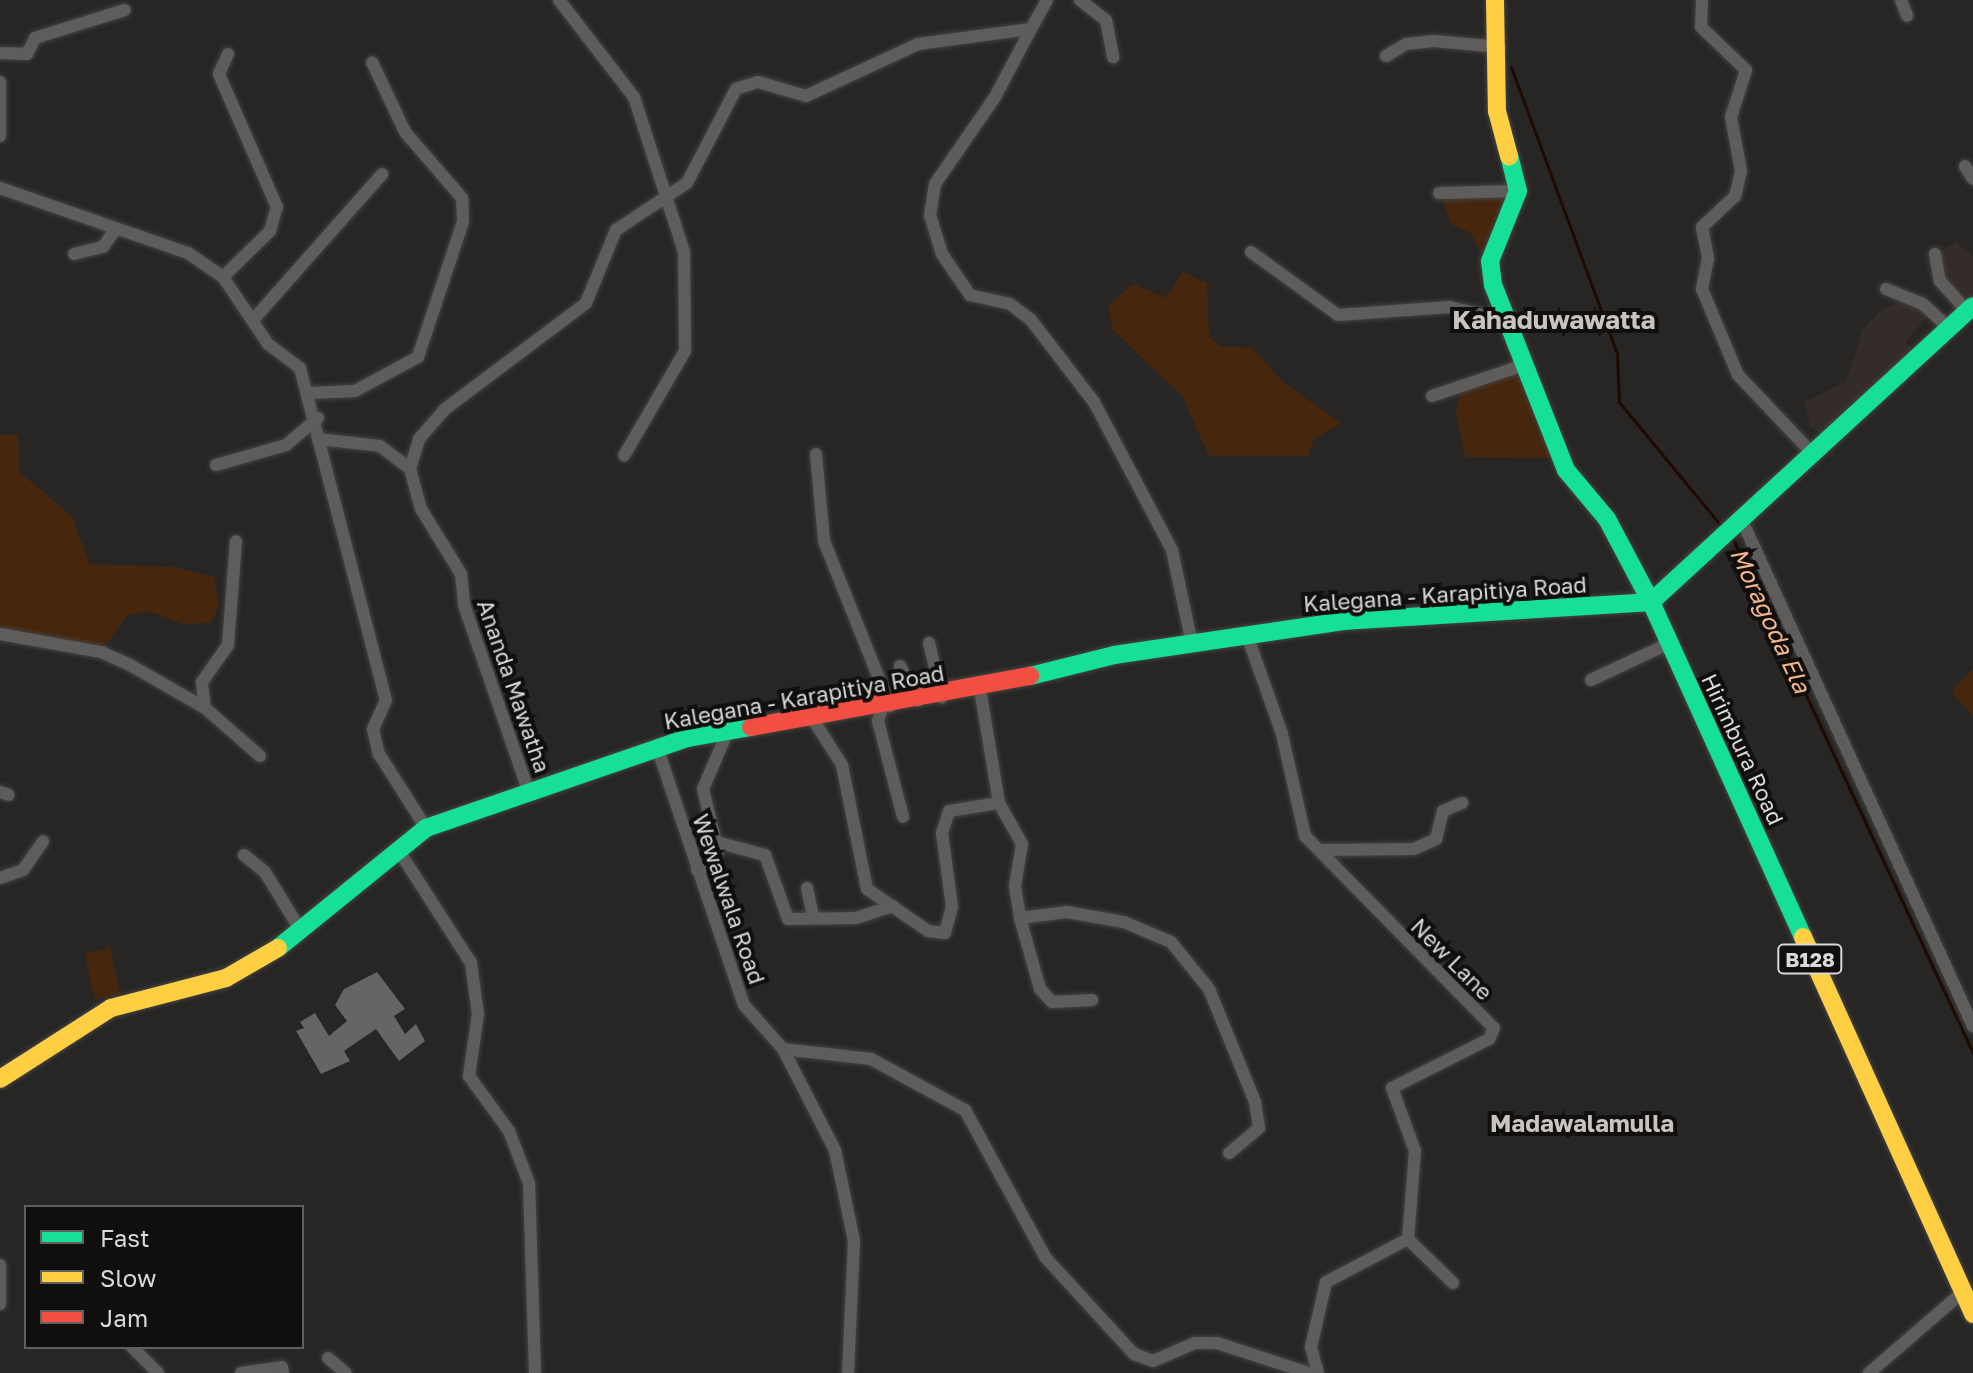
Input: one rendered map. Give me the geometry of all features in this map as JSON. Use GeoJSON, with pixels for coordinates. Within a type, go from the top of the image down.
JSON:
{"type":"FeatureCollection","features":[{"type":"Feature","properties":{"kind":"main road"},"geometry":{"type":"LineString","coordinates":[[1495,0],[1500,47],[1497,111],[1518,191]]}},
{"type":"Feature","properties":{"kind":"main road","name":"Hirimbura Road"},"geometry":{"type":"LineString","coordinates":[[1518,191],[1490,261],[1504,320],[1566,470],[1607,519],[1651,602],[1973,1314]]}},
{"type":"Feature","properties":{"kind":"main road"},"geometry":{"type":"LineString","coordinates":[[1651,602],[1714,538],[1813,454],[1970,309]]}},
{"type":"Feature","properties":{"kind":"main road","name":"Kalegana - Karapitiya Road"},"geometry":{"type":"LineString","coordinates":[[0,1079],[111,1008],[226,978],[301,931],[397,848],[426,828],[657,747],[942,697],[1192,643],[1343,621],[1651,602]]}},
{"type":"Feature","properties":{"kind":"street"},"geometry":{"type":"LineString","coordinates":[[559,0],[634,97],[684,252],[685,351],[624,456]]}},
{"type":"Feature","properties":{"kind":"street"},"geometry":{"type":"LineString","coordinates":[[1047,0],[935,184],[930,215],[942,254],[970,295],[1010,304],[1031,320],[1094,402],[1172,550],[1192,643]]}},
{"type":"Feature","properties":{"kind":"street"},"geometry":{"type":"LineString","coordinates":[[1080,0],[1106,20],[1113,57]]}},
{"type":"Feature","properties":{"kind":"street"},"geometry":{"type":"LineString","coordinates":[[1702,0],[1701,27],[1746,70],[1731,117],[1741,171],[1735,196],[1702,227],[1708,258],[1702,289],[1738,375],[1813,454]]}},
{"type":"Feature","properties":{"kind":"street"},"geometry":{"type":"LineString","coordinates":[[1901,0],[1907,16]]}},
{"type":"Feature","properties":{"kind":"street"},"geometry":{"type":"LineString","coordinates":[[0,53],[27,54],[35,38],[125,10]]}},
{"type":"Feature","properties":{"kind":"street"},"geometry":{"type":"LineString","coordinates":[[318,439],[380,446],[410,469],[419,439],[445,409],[586,303],[616,230],[694,174],[736,89],[758,82],[806,96],[918,44],[1031,29]]}},
{"type":"Feature","properties":{"kind":"street"},"geometry":{"type":"LineString","coordinates":[[1386,56],[1434,41],[1500,47]]}},
{"type":"Feature","properties":{"kind":"street"},"geometry":{"type":"LineString","coordinates":[[223,277],[270,231],[277,207],[219,74],[228,54]]}},
{"type":"Feature","properties":{"kind":"street"},"geometry":{"type":"LineString","coordinates":[[310,393],[355,391],[418,357],[463,222],[462,198],[405,132],[372,62]]}},
{"type":"Feature","properties":{"kind":"street"},"geometry":{"type":"LineString","coordinates":[[0,82],[0,136]]}},
{"type":"Feature","properties":{"kind":"street"},"geometry":{"type":"LineString","coordinates":[[1965,166],[1973,179]]}},
{"type":"Feature","properties":{"kind":"street"},"geometry":{"type":"LineString","coordinates":[[253,320],[382,174]]}},
{"type":"Feature","properties":{"kind":"street"},"geometry":{"type":"LineString","coordinates":[[0,188],[188,253],[223,277],[253,320],[300,368],[318,418],[318,439],[386,700],[373,729],[379,754],[426,828]]}},
{"type":"Feature","properties":{"kind":"street"},"geometry":{"type":"LineString","coordinates":[[1439,193],[1518,191]]}},
{"type":"Feature","properties":{"kind":"street"},"geometry":{"type":"LineString","coordinates":[[74,254],[103,247],[115,230]]}},
{"type":"Feature","properties":{"kind":"street"},"geometry":{"type":"LineString","coordinates":[[1251,252],[1338,315],[1450,307],[1504,320]]}},
{"type":"Feature","properties":{"kind":"street"},"geometry":{"type":"LineString","coordinates":[[1935,254],[1940,281],[1970,309]]}},
{"type":"Feature","properties":{"kind":"street"},"geometry":{"type":"LineString","coordinates":[[1886,289],[1923,304],[1949,328]]}},
{"type":"Feature","properties":{"kind":"street"},"geometry":{"type":"LineString","coordinates":[[1432,396],[1524,365]]}},
{"type":"Feature","properties":{"kind":"street"},"geometry":{"type":"LineString","coordinates":[[216,465],[286,445],[318,418]]}},
{"type":"Feature","properties":{"kind":"street"},"geometry":{"type":"LineString","coordinates":[[816,454],[824,541],[886,707],[878,721],[903,817]]}},
{"type":"Feature","properties":{"kind":"street","name":"Ananda Mawatha"},"geometry":{"type":"LineString","coordinates":[[410,469],[421,509],[461,574],[464,605],[528,790]]}},
{"type":"Feature","properties":{"kind":"street"},"geometry":{"type":"LineString","coordinates":[[1737,519],[1973,1026]]}},
{"type":"Feature","properties":{"kind":"street"},"geometry":{"type":"LineString","coordinates":[[205,708],[202,682],[228,645],[236,541]]}},
{"type":"Feature","properties":{"kind":"street"},"geometry":{"type":"LineString","coordinates":[[0,634],[101,652],[205,708],[260,756]]}},
{"type":"Feature","properties":{"kind":"street","name":"New Lane"},"geometry":{"type":"LineString","coordinates":[[1247,635],[1282,734],[1305,836],[1494,1028],[1489,1039],[1392,1088],[1415,1151],[1408,1239]]}},
{"type":"Feature","properties":{"kind":"street"},"geometry":{"type":"LineString","coordinates":[[929,643],[942,697]]}},
{"type":"Feature","properties":{"kind":"street"},"geometry":{"type":"LineString","coordinates":[[1591,680],[1668,644]]}},
{"type":"Feature","properties":{"kind":"street"},"geometry":{"type":"LineString","coordinates":[[900,666],[918,701]]}},
{"type":"Feature","properties":{"kind":"street"},"geometry":{"type":"LineString","coordinates":[[980,689],[999,803],[1022,844],[1015,886],[1020,918],[1040,989],[1052,1002],[1092,1000]]}},
{"type":"Feature","properties":{"kind":"street"},"geometry":{"type":"LineString","coordinates":[[814,721],[842,765],[867,889],[928,931],[945,933],[952,907],[942,833],[949,811],[999,803]]}},
{"type":"Feature","properties":{"kind":"street"},"geometry":{"type":"LineString","coordinates":[[697,870],[711,864],[721,844],[703,789],[727,733]]}},
{"type":"Feature","properties":{"kind":"street","name":"Wewalwala Road"},"geometry":{"type":"LineString","coordinates":[[657,747],[744,1005],[783,1049],[835,1150],[854,1241],[848,1373]]}},
{"type":"Feature","properties":{"kind":"street"},"geometry":{"type":"LineString","coordinates":[[1320,849],[1339,854],[1414,849],[1436,839],[1443,811],[1462,803]]}},
{"type":"Feature","properties":{"kind":"street"},"geometry":{"type":"LineString","coordinates":[[0,878],[23,870],[43,841]]}},
{"type":"Feature","properties":{"kind":"street"},"geometry":{"type":"LineString","coordinates":[[721,844],[765,855],[788,919],[856,918],[893,906]]}},
{"type":"Feature","properties":{"kind":"street"},"geometry":{"type":"LineString","coordinates":[[397,848],[471,963],[478,1014],[469,1076],[509,1131],[529,1183],[535,1373]]}},
{"type":"Feature","properties":{"kind":"street"},"geometry":{"type":"LineString","coordinates":[[244,855],[265,872],[301,931]]}},
{"type":"Feature","properties":{"kind":"street"},"geometry":{"type":"LineString","coordinates":[[807,888],[813,917]]}},
{"type":"Feature","properties":{"kind":"street"},"geometry":{"type":"LineString","coordinates":[[1020,918],[1067,912],[1124,922],[1171,942],[1209,989],[1255,1102],[1259,1128],[1229,1153]]}},
{"type":"Feature","properties":{"kind":"street"},"geometry":{"type":"LineString","coordinates":[[783,1049],[871,1059],[965,1110],[1045,1257],[1134,1354],[1153,1361],[1195,1343],[1217,1343],[1309,1373]]}},
{"type":"Feature","properties":{"kind":"street"},"geometry":{"type":"LineString","coordinates":[[1318,1373],[1311,1347],[1326,1282],[1408,1239],[1453,1283]]}},
{"type":"Feature","properties":{"kind":"street"},"geometry":{"type":"LineString","coordinates":[[0,1265],[0,1304]]}},
{"type":"Feature","properties":{"kind":"street"},"geometry":{"type":"LineString","coordinates":[[1869,1373],[1963,1292]]}},
{"type":"Feature","properties":{"kind":"street"},"geometry":{"type":"LineString","coordinates":[[134,1349],[158,1373]]}},
{"type":"Feature","properties":{"kind":"street"},"geometry":{"type":"LineString","coordinates":[[328,1358],[346,1373]]}},
{"type":"Feature","properties":{"kind":"street"},"geometry":{"type":"LineString","coordinates":[[241,1373],[282,1367],[283,1373]]}},
{"type":"Feature","properties":{"kind":"shaded area"},"geometry":{"type":"Polygon","coordinates":[[[1518,191],[1483,255],[1470,232],[1452,225],[1439,193],[1518,191]]]}},
{"type":"Feature","properties":{"kind":"shaded area"},"geometry":{"type":"Polygon","coordinates":[[[1956,242],[1973,256],[1973,306],[1951,301],[1935,254],[1956,242]]]}},
{"type":"Feature","properties":{"kind":"shaded area"},"geometry":{"type":"Polygon","coordinates":[[[1183,272],[1207,283],[1209,337],[1221,346],[1252,348],[1284,383],[1341,423],[1314,439],[1308,456],[1209,456],[1183,397],[1112,329],[1109,307],[1119,295],[1133,284],[1166,298],[1183,272]]]}},
{"type":"Feature","properties":{"kind":"shaded area"},"geometry":{"type":"Polygon","coordinates":[[[1912,297],[1931,312],[1905,342],[1915,350],[1828,438],[1810,427],[1805,402],[1846,381],[1863,329],[1883,309],[1912,297]]]}},
{"type":"Feature","properties":{"kind":"shaded area"},"geometry":{"type":"Polygon","coordinates":[[[1524,365],[1562,458],[1465,457],[1456,412],[1461,390],[1524,365]]]}},
{"type":"Feature","properties":{"kind":"shaded area"},"geometry":{"type":"Polygon","coordinates":[[[0,435],[18,435],[19,472],[71,515],[90,564],[174,567],[214,577],[219,605],[211,623],[182,624],[150,611],[127,615],[101,652],[0,634],[0,435]]]}},
{"type":"Feature","properties":{"kind":"shaded area"},"geometry":{"type":"Polygon","coordinates":[[[1973,669],[1973,717],[1951,691],[1973,669]]]}},
{"type":"Feature","properties":{"kind":"shaded area"},"geometry":{"type":"Polygon","coordinates":[[[110,948],[121,994],[95,1000],[85,954],[110,948]]]}},
{"type":"Feature","properties":{"kind":"building"},"geometry":{"type":"Polygon","coordinates":[[[377,972],[405,1009],[394,1016],[405,1034],[416,1024],[425,1041],[399,1061],[376,1029],[344,1051],[350,1061],[321,1074],[296,1031],[304,1028],[300,1022],[315,1013],[329,1036],[347,1021],[335,1005],[344,989],[377,972]]]}},
{"type":"Feature","properties":{"kind":"waterway","name":"Moragoda Ela"},"geometry":{"type":"LineString","coordinates":[[1511,67],[1617,354],[1619,402],[1722,527]]}},
{"type":"Feature","properties":{"kind":"waterway","name":"Moragoda Ela"},"geometry":{"type":"LineString","coordinates":[[1733,539],[1973,1053]]}},
{"type":"Feature","properties":{"kind":"traffic: fast"},"geometry":{"type":"LineString","coordinates":[[1030,676],[1114,655],[1343,621],[1651,602],[1607,519],[1566,470],[1493,285],[1490,261],[1518,191],[1509,156]]}},
{"type":"Feature","properties":{"kind":"traffic: fast"},"geometry":{"type":"LineString","coordinates":[[1803,937],[1651,602],[1973,306]]}},
{"type":"Feature","properties":{"kind":"traffic: fast"},"geometry":{"type":"LineString","coordinates":[[278,948],[426,828],[688,738],[751,727]]}},
{"type":"Feature","properties":{"kind":"traffic: slow"},"geometry":{"type":"LineString","coordinates":[[1495,0],[1497,111],[1509,156]]}},
{"type":"Feature","properties":{"kind":"traffic: slow"},"geometry":{"type":"LineString","coordinates":[[1803,937],[1973,1314]]}},
{"type":"Feature","properties":{"kind":"traffic: slow"},"geometry":{"type":"LineString","coordinates":[[0,1079],[111,1008],[226,978],[278,948]]}},
{"type":"Feature","properties":{"kind":"traffic: jam"},"geometry":{"type":"LineString","coordinates":[[751,727],[1030,676]]}},
{"type":"Feature","properties":{"kind":"district","name":"Kahaduwawatta"},"geometry":{"type":"Point","coordinates":[1554,320]}},
{"type":"Feature","properties":{"kind":"district","name":"Madawalamulla"},"geometry":{"type":"Point","coordinates":[1582,1123]}}]}
